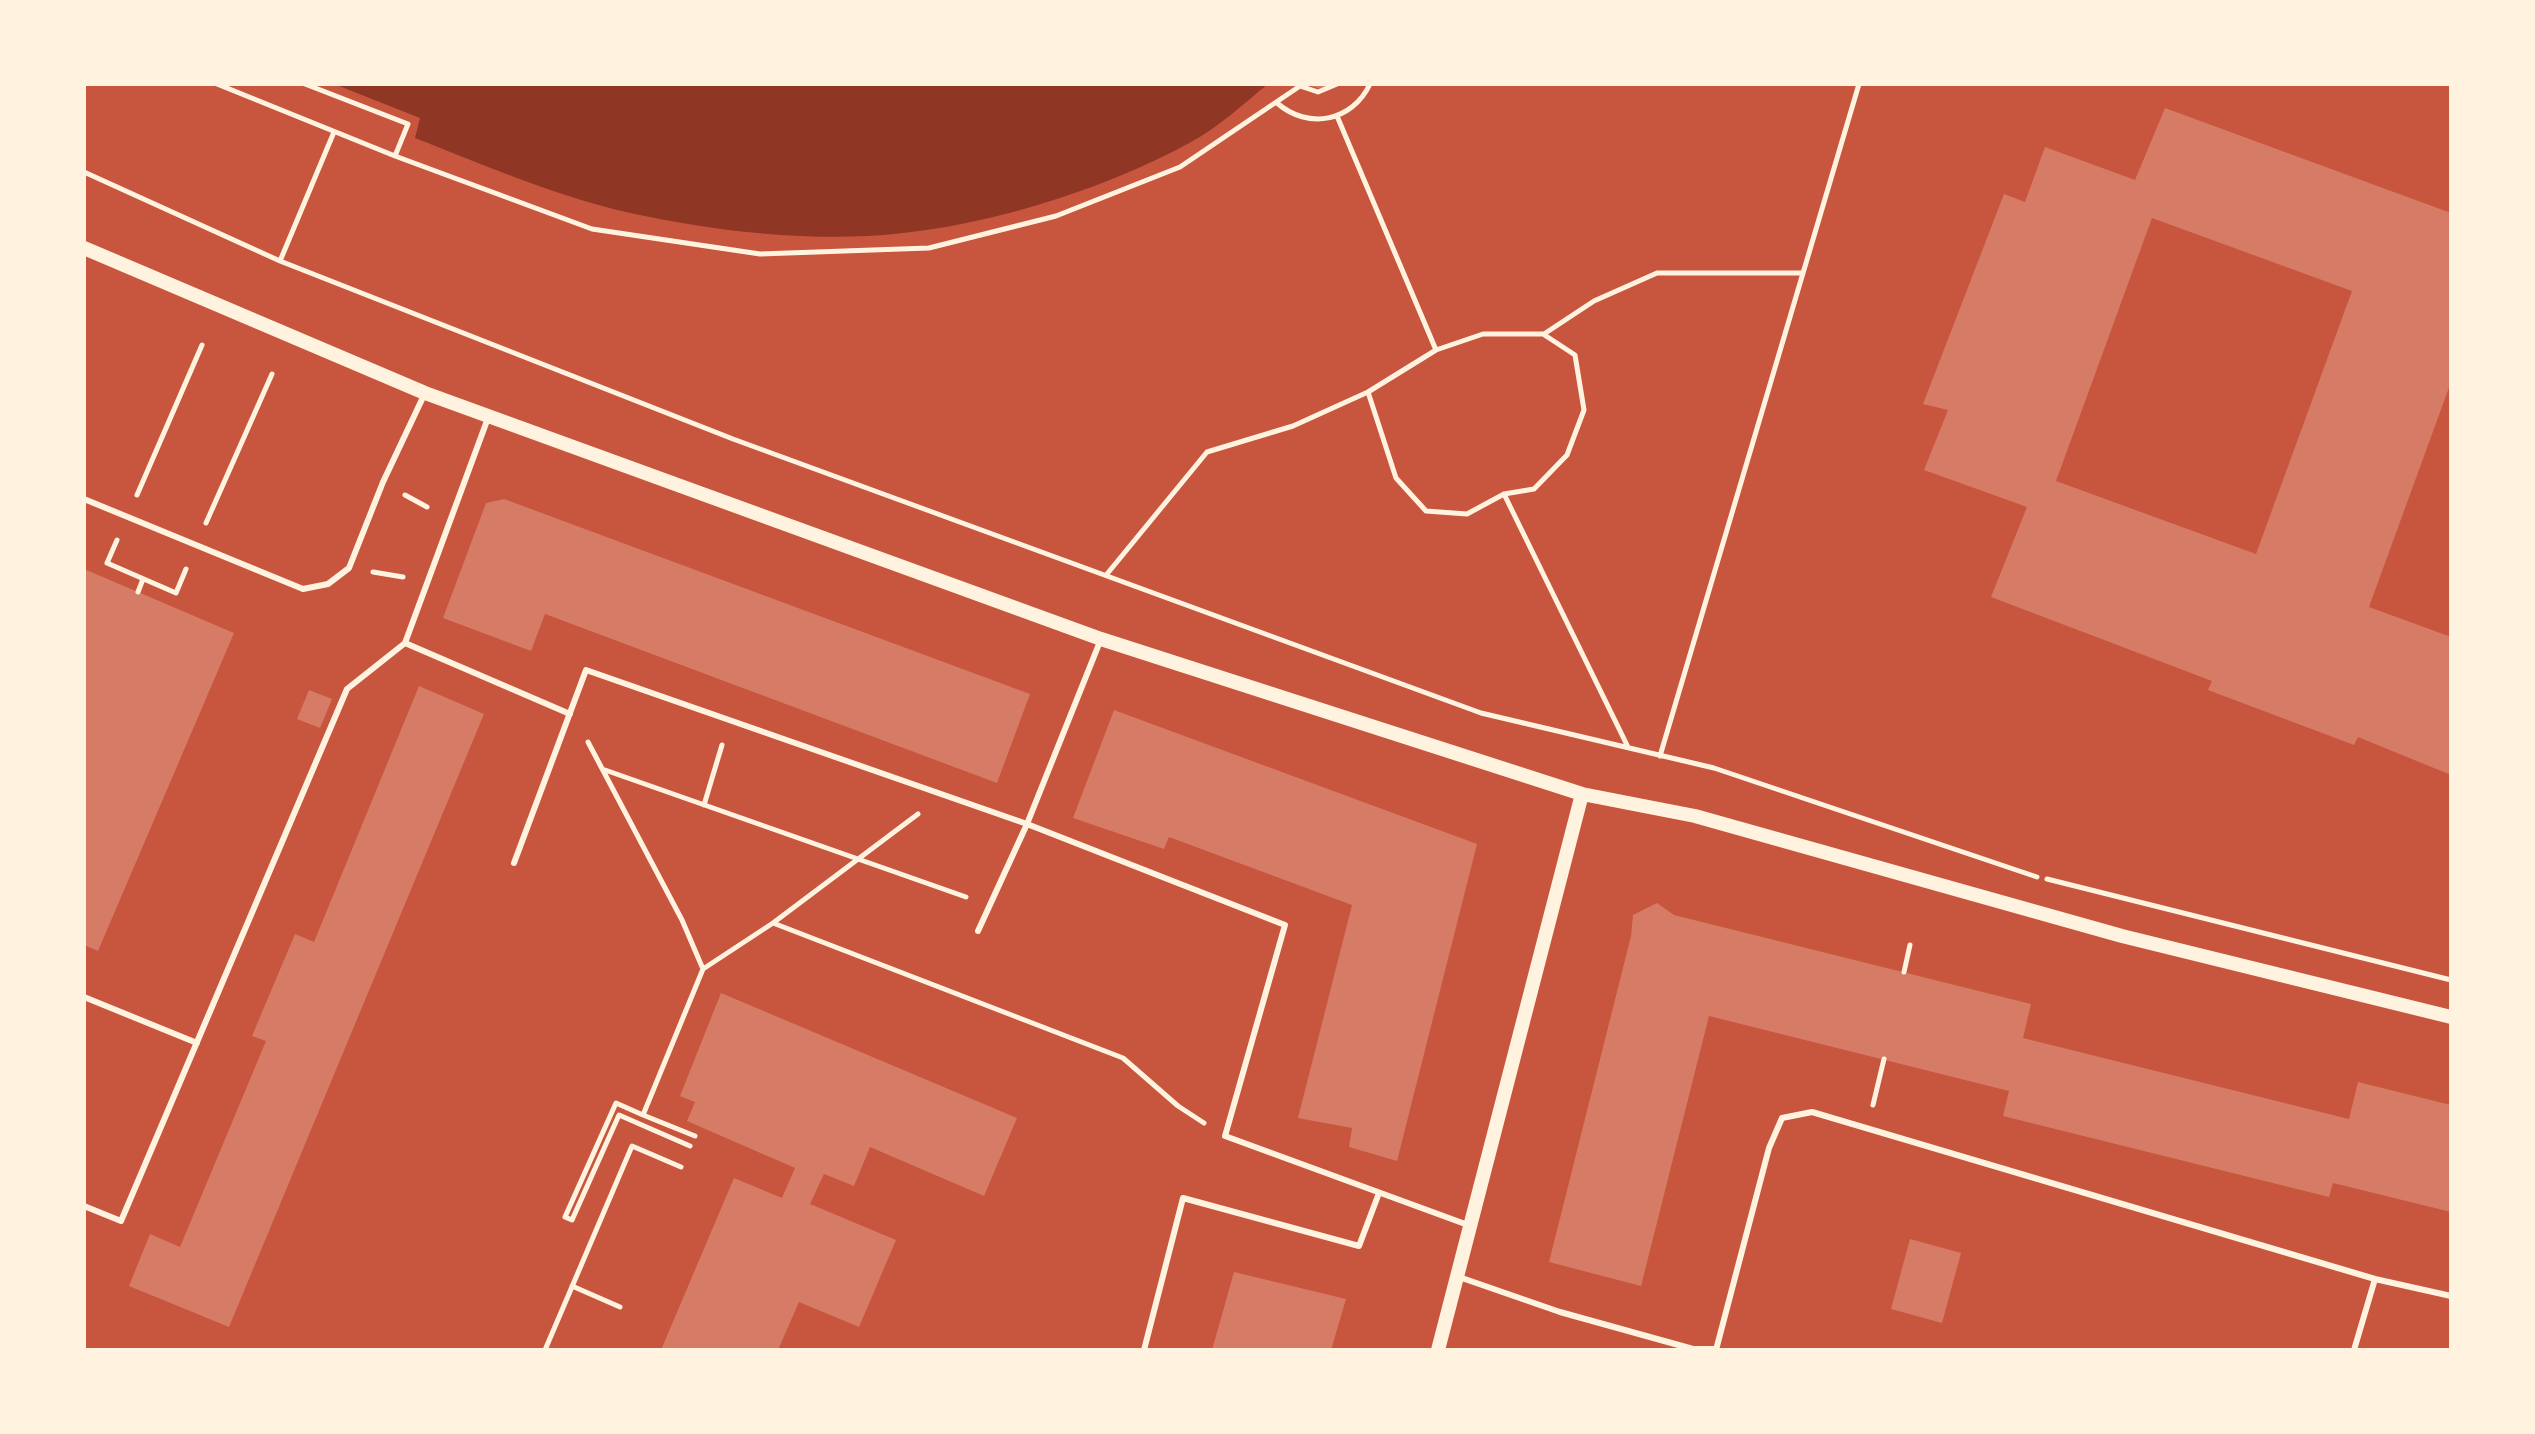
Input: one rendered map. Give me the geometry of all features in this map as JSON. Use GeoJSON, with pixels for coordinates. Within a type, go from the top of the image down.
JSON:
{"type":"FeatureCollection","features":[{"type":"Feature","properties":{"kind":"street"},"geometry":{"type":"LineString","coordinates":[[84,248],[488,418],[1101,639],[1582,794],[1695,816],[2122,936],[2451,1017]]}},
{"type":"Feature","properties":{"kind":"street"},"geometry":{"type":"LineString","coordinates":[[1438,1350],[1582,794]]}},
{"type":"Feature","properties":{"kind":"lane"},"geometry":{"type":"LineString","coordinates":[[84,499],[303,589],[328,584],[349,568],[383,482],[425,393]]}},
{"type":"Feature","properties":{"kind":"lane"},"geometry":{"type":"LineString","coordinates":[[84,1206],[121,1221],[347,689],[405,643],[488,418]]}},
{"type":"Feature","properties":{"kind":"lane"},"geometry":{"type":"LineString","coordinates":[[978,931],[1027,824],[1101,639]]}},
{"type":"Feature","properties":{"kind":"lane"},"geometry":{"type":"LineString","coordinates":[[405,643],[570,714]]}},
{"type":"Feature","properties":{"kind":"lane"},"geometry":{"type":"LineString","coordinates":[[514,863],[586,670],[1027,824],[1285,925],[1225,1136],[1471,1226]]}},
{"type":"Feature","properties":{"kind":"lane"},"geometry":{"type":"LineString","coordinates":[[84,997],[197,1043]]}},
{"type":"Feature","properties":{"kind":"lane"},"geometry":{"type":"LineString","coordinates":[[1456,1276],[1575,1316],[1693,1349],[1716,1349],[1769,1148],[1782,1118],[1812,1112],[2375,1279],[2451,1296]]}},
{"type":"Feature","properties":{"kind":"lane"},"geometry":{"type":"LineString","coordinates":[[1144,1350],[1183,1198],[1359,1246],[1379,1193]]}},
{"type":"Feature","properties":{"kind":"lane"},"geometry":{"type":"LineString","coordinates":[[2354,1350],[2375,1279]]}},
{"type":"Feature","properties":{"kind":"path"},"geometry":{"type":"LineString","coordinates":[[217,84],[395,156],[592,229],[760,254],[929,248],[1056,216],[1180,167],[1300,85],[1318,92],[1337,84]]}},
{"type":"Feature","properties":{"kind":"path"},"geometry":{"type":"LineString","coordinates":[[239,93],[242,84]]}},
{"type":"Feature","properties":{"kind":"path"},"geometry":{"type":"LineString","coordinates":[[305,84],[408,124],[395,156]]}},
{"type":"Feature","properties":{"kind":"path"},"geometry":{"type":"LineString","coordinates":[[1277,103],[1305,119],[1337,116],[1356,105],[1370,84]]}},
{"type":"Feature","properties":{"kind":"path"},"geometry":{"type":"LineString","coordinates":[[1660,756],[1859,84]]}},
{"type":"Feature","properties":{"kind":"path"},"geometry":{"type":"LineString","coordinates":[[1337,116],[1436,350]]}},
{"type":"Feature","properties":{"kind":"path"},"geometry":{"type":"LineString","coordinates":[[280,261],[334,132]]}},
{"type":"Feature","properties":{"kind":"path"},"geometry":{"type":"LineString","coordinates":[[84,172],[280,261],[733,439],[1481,713],[1714,768],[2040,878],[2451,980]]}},
{"type":"Feature","properties":{"kind":"path"},"geometry":{"type":"LineString","coordinates":[[1107,574],[1207,452],[1293,426],[1368,392],[1436,350],[1483,334],[1543,334],[1594,301],[1657,273],[1803,273]]}},
{"type":"Feature","properties":{"kind":"path"},"geometry":{"type":"LineString","coordinates":[[1368,392],[1396,478],[1426,511],[1467,514],[1504,494],[1534,489],[1567,455],[1584,410],[1575,355],[1543,334]]}},
{"type":"Feature","properties":{"kind":"path"},"geometry":{"type":"LineString","coordinates":[[202,345],[107,563],[176,593],[272,374]]}},
{"type":"Feature","properties":{"kind":"path"},"geometry":{"type":"LineString","coordinates":[[383,482],[449,519]]}},
{"type":"Feature","properties":{"kind":"path"},"geometry":{"type":"LineString","coordinates":[[1504,494],[1627,745]]}},
{"type":"Feature","properties":{"kind":"path"},"geometry":{"type":"LineString","coordinates":[[349,568],[428,581]]}},
{"type":"Feature","properties":{"kind":"path"},"geometry":{"type":"LineString","coordinates":[[138,592],[143,579]]}},
{"type":"Feature","properties":{"kind":"path"},"geometry":{"type":"LineString","coordinates":[[570,714],[605,770],[703,969]]}},
{"type":"Feature","properties":{"kind":"path"},"geometry":{"type":"LineString","coordinates":[[704,805],[730,720]]}},
{"type":"Feature","properties":{"kind":"path"},"geometry":{"type":"LineString","coordinates":[[605,770],[988,905]]}},
{"type":"Feature","properties":{"kind":"path"},"geometry":{"type":"LineString","coordinates":[[643,1115],[703,969],[773,923],[942,796]]}},
{"type":"Feature","properties":{"kind":"path"},"geometry":{"type":"LineString","coordinates":[[773,923],[1123,1058],[1178,1106]]}},
{"type":"Feature","properties":{"kind":"path"},"geometry":{"type":"LineString","coordinates":[[1904,972],[1910,945]]}},
{"type":"Feature","properties":{"kind":"path"},"geometry":{"type":"LineString","coordinates":[[1867,1130],[1884,1059]]}},
{"type":"Feature","properties":{"kind":"path"},"geometry":{"type":"LineString","coordinates":[[690,1146],[619,1115],[572,1220],[565,1217],[616,1103],[695,1136]]}},
{"type":"Feature","properties":{"kind":"path"},"geometry":{"type":"LineString","coordinates":[[545,1350],[632,1146],[681,1167]]}},
{"type":"Feature","properties":{"kind":"path"},"geometry":{"type":"LineString","coordinates":[[572,1286],[620,1307]]}},
{"type":"Feature","properties":{"kind":"shaded area"},"geometry":{"type":"Polygon","coordinates":[[[334,84],[1268,84],[1191,142],[1116,178],[1075,193],[991,218],[949,226],[907,233],[837,237],[776,235],[715,228],[626,212],[572,197],[415,138],[420,118],[334,84]]]}},
{"type":"Feature","properties":{"kind":"building"},"geometry":{"type":"Polygon","coordinates":[[[1303,84],[1332,84],[1332,85],[1319,88],[1303,84]]]}},
{"type":"Feature","properties":{"kind":"building"},"geometry":{"type":"Polygon","coordinates":[[[2165,108],[2451,213],[2451,382],[2369,607],[2451,637],[2451,775],[2358,737],[2354,745],[2208,690],[2212,681],[1991,597],[2027,507],[1924,470],[1948,410],[1923,404],[2004,194],[2025,202],[2045,147],[2135,180],[2165,108]],[[2152,218],[2056,481],[2256,554],[2352,291],[2152,218]]]}},
{"type":"Feature","properties":{"kind":"building"},"geometry":{"type":"Polygon","coordinates":[[[504,499],[1030,694],[997,783],[545,614],[531,651],[443,618],[486,503],[504,499]]]}},
{"type":"Feature","properties":{"kind":"building"},"geometry":{"type":"Polygon","coordinates":[[[84,569],[234,633],[98,951],[84,945],[84,569]]]}},
{"type":"Feature","properties":{"kind":"building"},"geometry":{"type":"Polygon","coordinates":[[[419,686],[484,714],[229,1327],[129,1286],[150,1234],[180,1247],[266,1041],[252,1036],[295,934],[314,942],[419,686]]]}},
{"type":"Feature","properties":{"kind":"building"},"geometry":{"type":"Polygon","coordinates":[[[309,690],[332,699],[320,728],[297,719],[309,690]]]}},
{"type":"Feature","properties":{"kind":"building"},"geometry":{"type":"Polygon","coordinates":[[[1114,710],[1477,844],[1397,1161],[1349,1147],[1352,1128],[1298,1118],[1352,905],[1169,837],[1164,849],[1073,818],[1114,710]]]}},
{"type":"Feature","properties":{"kind":"building"},"geometry":{"type":"Polygon","coordinates":[[[1657,903],[1674,915],[2031,1004],[2023,1038],[2349,1119],[2358,1082],[2451,1105],[2451,1212],[2333,1183],[2329,1197],[2003,1116],[2009,1091],[1709,1016],[1641,1286],[1549,1262],[1631,936],[1633,915],[1657,903]]]}},
{"type":"Feature","properties":{"kind":"building"},"geometry":{"type":"Polygon","coordinates":[[[721,993],[1017,1118],[984,1196],[870,1147],[854,1186],[824,1174],[810,1204],[896,1240],[859,1327],[799,1302],[778,1350],[661,1350],[734,1178],[782,1198],[795,1168],[687,1121],[695,1102],[680,1096],[721,993]]]}},
{"type":"Feature","properties":{"kind":"building"},"geometry":{"type":"Polygon","coordinates":[[[1910,1239],[1961,1253],[1942,1323],[1891,1309],[1910,1239]]]}},
{"type":"Feature","properties":{"kind":"building"},"geometry":{"type":"Polygon","coordinates":[[[1234,1272],[1346,1299],[1331,1350],[1212,1350],[1234,1272]]]}}]}
